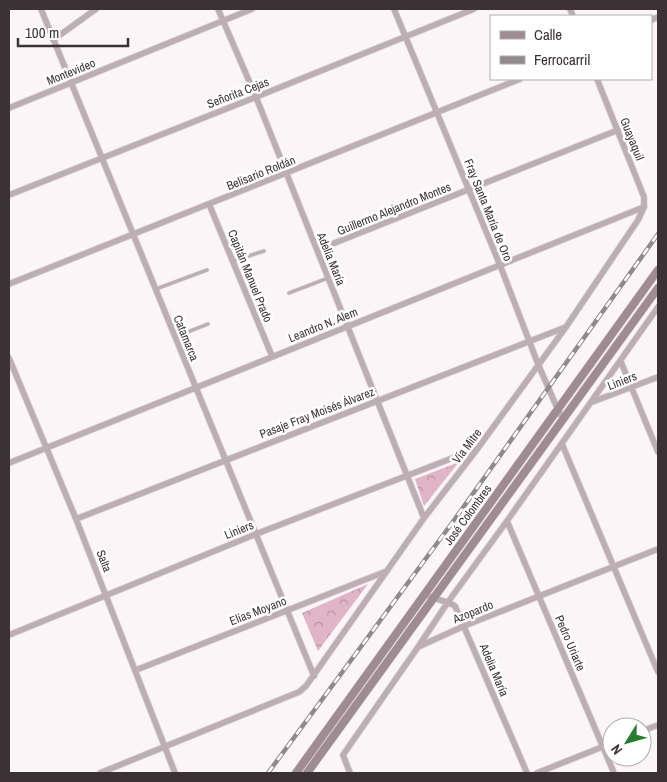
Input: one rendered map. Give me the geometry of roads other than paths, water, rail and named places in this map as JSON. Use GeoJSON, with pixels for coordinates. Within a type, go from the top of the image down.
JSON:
{"type":"FeatureCollection","features":[{"type":"Feature","properties":{"kind":"main road","name":"José Colombres"},"geometry":{"type":"LineString","coordinates":[[296,773],[658,270]]}},
{"type":"Feature","properties":{"kind":"main road","name":"José Colombres"},"geometry":{"type":"LineString","coordinates":[[307,773],[658,288]]}},
{"type":"Feature","properties":{"kind":"street","name":"Catamarca"},"geometry":{"type":"LineString","coordinates":[[41,9],[314,676]]}},
{"type":"Feature","properties":{"kind":"street"},"geometry":{"type":"LineString","coordinates":[[54,40],[96,9]]}},
{"type":"Feature","properties":{"kind":"street","name":"Adelia María"},"geometry":{"type":"LineString","coordinates":[[218,9],[256,97],[285,174],[424,518]]}},
{"type":"Feature","properties":{"kind":"street","name":"Montevideo"},"geometry":{"type":"LineString","coordinates":[[9,108],[252,9]]}},
{"type":"Feature","properties":{"kind":"street","name":"Fray Santa María de Oro"},"geometry":{"type":"LineString","coordinates":[[394,9],[500,265],[538,364],[563,418]]}},
{"type":"Feature","properties":{"kind":"street","name":"Señorita Cejas"},"geometry":{"type":"LineString","coordinates":[[9,195],[474,9]]}},
{"type":"Feature","properties":{"kind":"street","name":"Belisario Roldán"},"geometry":{"type":"LineString","coordinates":[[9,284],[517,80]]}},
{"type":"Feature","properties":{"kind":"street","name":"Guayaquil"},"geometry":{"type":"LineString","coordinates":[[597,80],[644,198],[644,207]]}},
{"type":"Feature","properties":{"kind":"street","name":"Guillermo Alejandro Montes"},"geometry":{"type":"LineString","coordinates":[[317,250],[618,130]]}},
{"type":"Feature","properties":{"kind":"street","name":"Capitán Manuel Prado"},"geometry":{"type":"LineString","coordinates":[[209,204],[272,356]]}},
{"type":"Feature","properties":{"kind":"street","name":"Leandro N. Alem"},"geometry":{"type":"LineString","coordinates":[[9,463],[644,207]]}},
{"type":"Feature","properties":{"kind":"street","name":"Vía Mitre"},"geometry":{"type":"LineString","coordinates":[[165,746],[299,692],[314,676],[424,518],[478,448],[566,327],[638,220],[644,207]]}},
{"type":"Feature","properties":{"kind":"street"},"geometry":{"type":"LineString","coordinates":[[418,648],[448,602],[621,362],[658,307]]}},
{"type":"Feature","properties":{"kind":"street","name":"Pasaje Fray Moisés Álvarez"},"geometry":{"type":"LineString","coordinates":[[76,519],[566,327]]}},
{"type":"Feature","properties":{"kind":"street","name":"Salta"},"geometry":{"type":"LineString","coordinates":[[9,358],[76,519],[175,773]]}},
{"type":"Feature","properties":{"kind":"street"},"geometry":{"type":"LineString","coordinates":[[621,362],[658,452]]}},
{"type":"Feature","properties":{"kind":"street","name":"Liniers"},"geometry":{"type":"LineString","coordinates":[[592,402],[658,377]]}},
{"type":"Feature","properties":{"kind":"street"},"geometry":{"type":"LineString","coordinates":[[562,444],[658,672]]}},
{"type":"Feature","properties":{"kind":"street","name":"Liniers"},"geometry":{"type":"LineString","coordinates":[[9,635],[256,534],[478,448]]}},
{"type":"Feature","properties":{"kind":"street","name":"Pedro Uriarte"},"geometry":{"type":"LineString","coordinates":[[507,522],[602,745]]}},
{"type":"Feature","properties":{"kind":"street","name":"Azopardo"},"geometry":{"type":"LineString","coordinates":[[350,773],[343,755],[418,648],[464,626],[658,549]]}},
{"type":"Feature","properties":{"kind":"street","name":"Elías Moyano"},"geometry":{"type":"LineString","coordinates":[[136,670],[387,571]]}},
{"type":"Feature","properties":{"kind":"street"},"geometry":{"type":"LineString","coordinates":[[425,594],[433,599],[448,602]]}},
{"type":"Feature","properties":{"kind":"street","name":"Adelia María"},"geometry":{"type":"LineString","coordinates":[[448,602],[456,606],[526,773]]}},
{"type":"Feature","properties":{"kind":"street"},"geometry":{"type":"LineString","coordinates":[[100,773],[165,746]]}},
{"type":"Feature","properties":{"kind":"street"},"geometry":{"type":"LineString","coordinates":[[537,773],[602,747]]}},
{"type":"Feature","properties":{"kind":"lane"},"geometry":{"type":"LineString","coordinates":[[233,261],[264,250]]}},
{"type":"Feature","properties":{"kind":"lane"},"geometry":{"type":"LineString","coordinates":[[155,289],[207,270]]}},
{"type":"Feature","properties":{"kind":"lane"},"geometry":{"type":"LineString","coordinates":[[289,293],[328,278]]}},
{"type":"Feature","properties":{"kind":"lane"},"geometry":{"type":"LineString","coordinates":[[175,337],[208,324]]}},
{"type":"Feature","properties":{"kind":"railway"},"geometry":{"type":"LineString","coordinates":[[268,773],[452,523],[658,234]]}}]}
